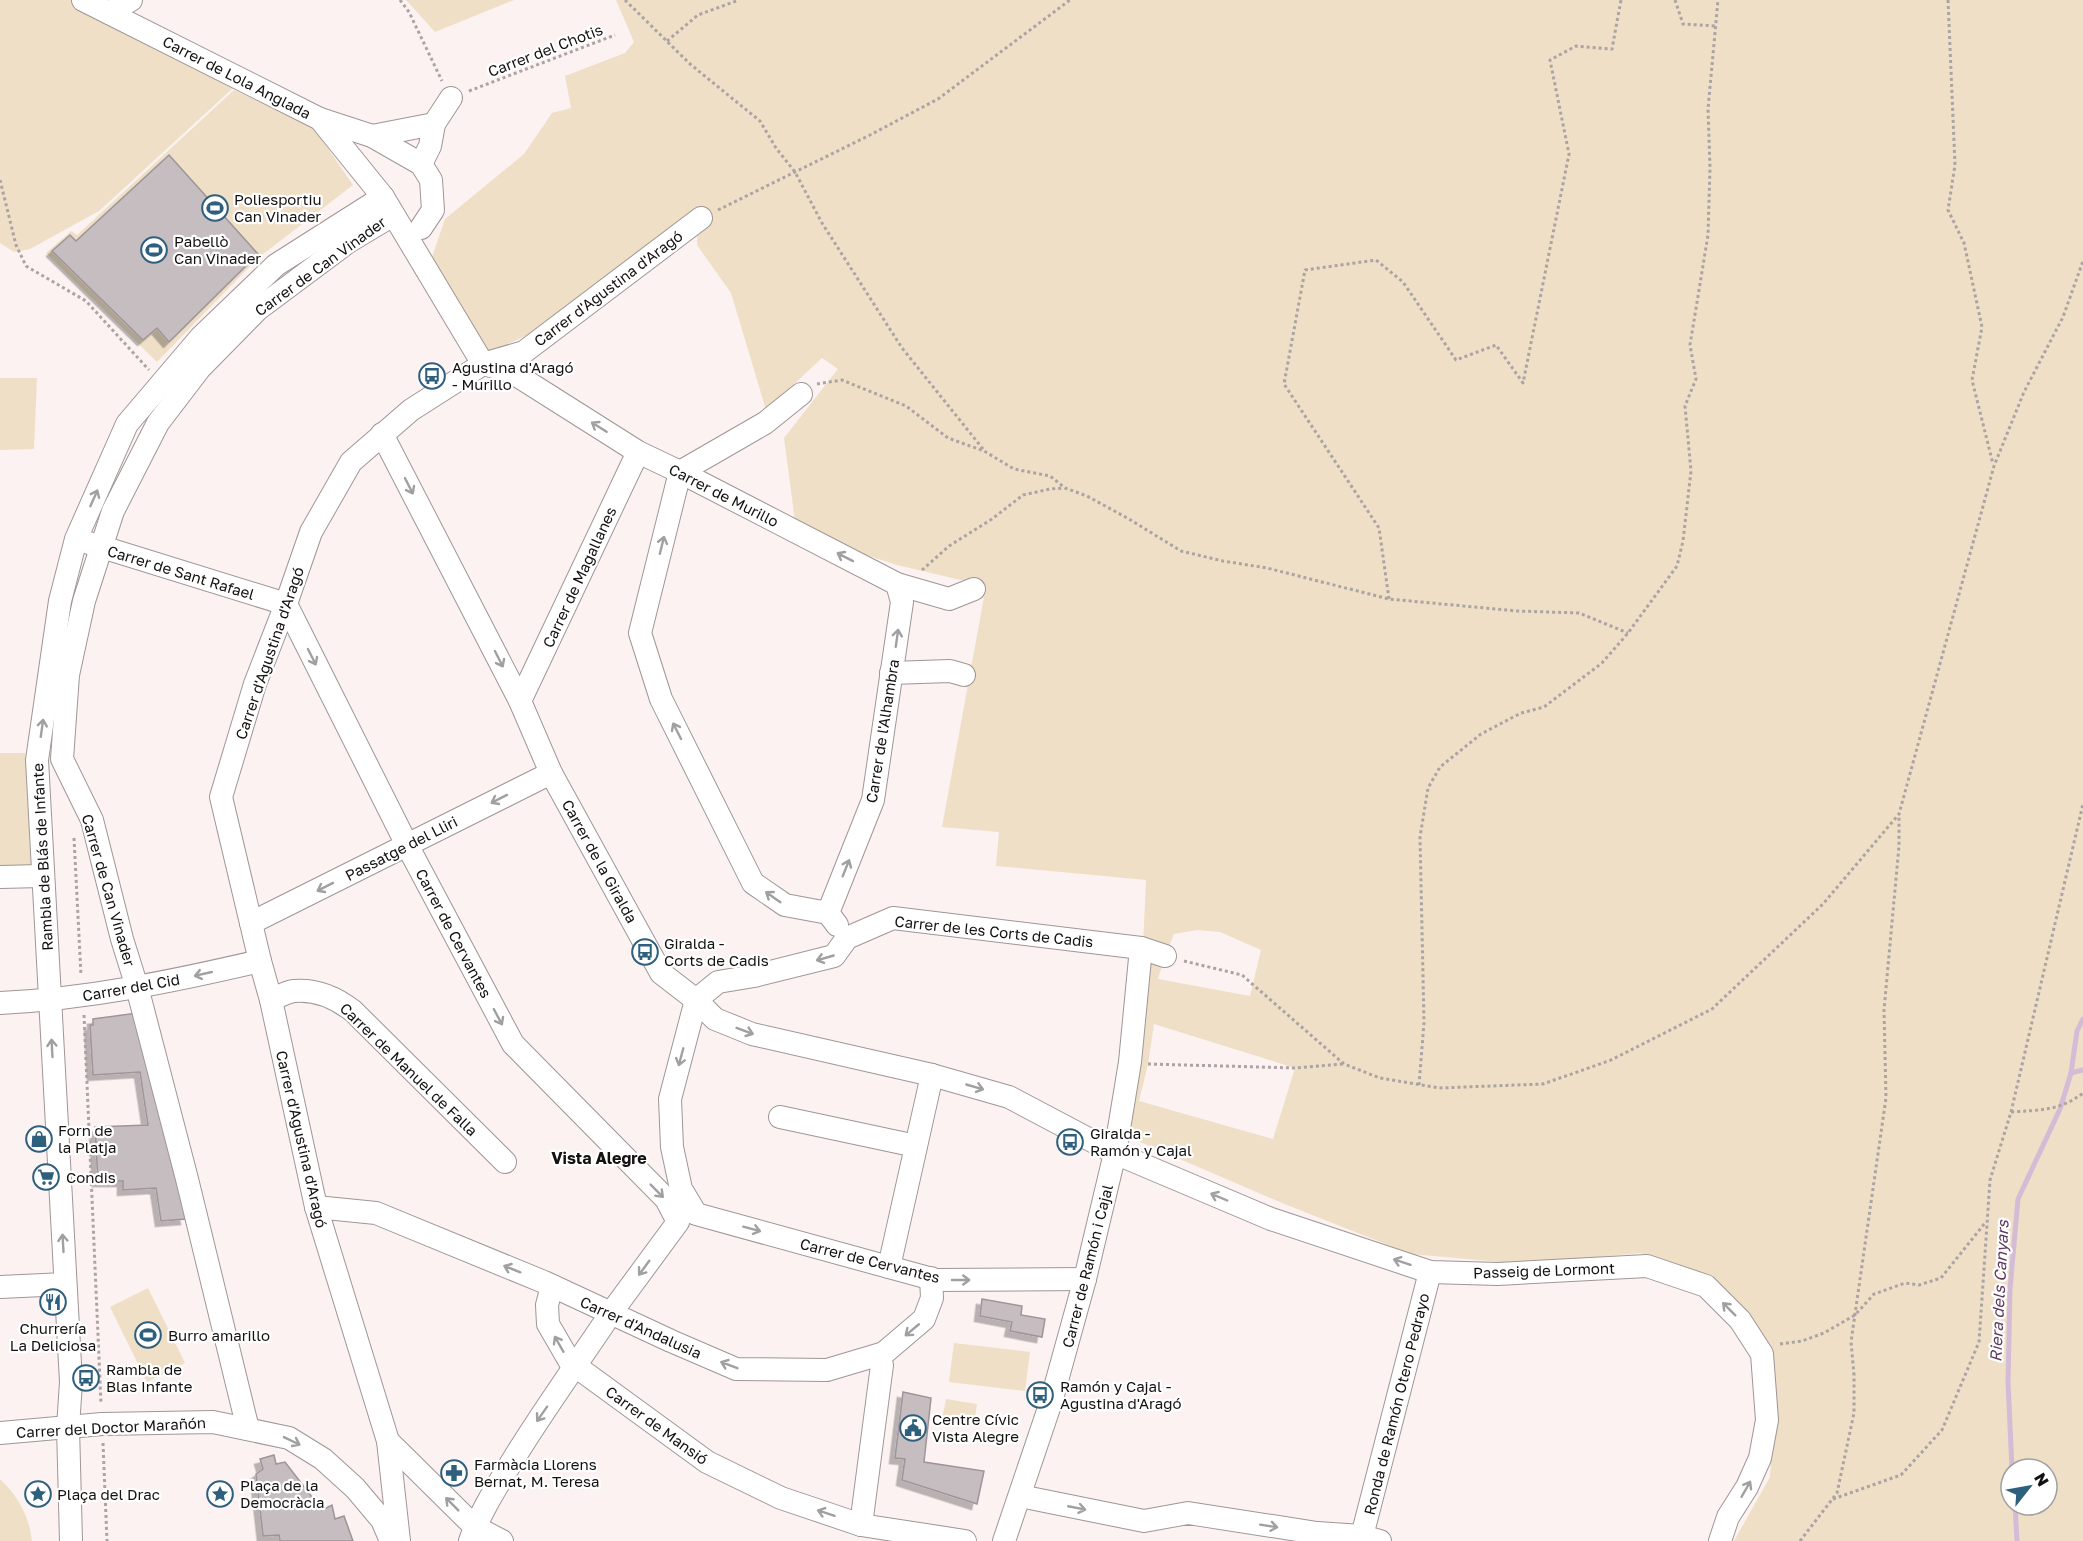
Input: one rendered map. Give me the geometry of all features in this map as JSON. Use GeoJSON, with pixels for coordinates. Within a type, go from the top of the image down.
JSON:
{"type":"FeatureCollection","features":[{"type":"Feature","properties":{"kind":"street","name":"Carrer de Lola Anglada"},"geometry":{"type":"LineString","coordinates":[[83,0],[320,118],[388,206],[483,364]]}},
{"type":"Feature","properties":{"kind":"street"},"geometry":{"type":"LineString","coordinates":[[110,14],[131,0]]}},
{"type":"Feature","properties":{"kind":"street"},"geometry":{"type":"LineString","coordinates":[[421,164],[430,146],[434,124],[451,98]]}},
{"type":"Feature","properties":{"kind":"street"},"geometry":{"type":"LineString","coordinates":[[320,118],[372,136],[421,164],[431,180],[433,210],[421,228]]}},
{"type":"Feature","properties":{"kind":"street"},"geometry":{"type":"LineString","coordinates":[[372,136],[434,124]]}},
{"type":"Feature","properties":{"kind":"street","name":"Rambla de Blás de Infante"},"geometry":{"type":"LineString","coordinates":[[71,1541],[68,1427],[71,1382],[37,760],[60,601],[76,539],[127,424],[201,337],[276,265],[388,206]]}},
{"type":"Feature","properties":{"kind":"street","name":"Carrer de Can Vinader"},"geometry":{"type":"LineString","coordinates":[[248,1429],[187,1179],[137,987],[122,939],[93,820],[62,759],[68,675],[84,601],[113,511],[158,423],[200,368],[257,310],[348,242],[388,206]]}},
{"type":"Feature","properties":{"kind":"street","name":"Carrer d'Agustina d'Aragó"},"geometry":{"type":"LineString","coordinates":[[399,1541],[388,1441],[316,1208],[271,1000],[222,797],[255,684],[311,532],[351,462],[411,410],[483,364],[524,352],[701,219]]}},
{"type":"Feature","properties":{"kind":"street","name":"Carrer de Murillo"},"geometry":{"type":"LineString","coordinates":[[483,364],[510,371],[638,452],[901,585],[949,599],[974,589]]}},
{"type":"Feature","properties":{"kind":"street"},"geometry":{"type":"LineString","coordinates":[[801,394],[765,423],[680,472],[640,633],[661,699],[753,883],[785,905],[828,913],[847,938]]}},
{"type":"Feature","properties":{"kind":"street","name":"Carrer de la Giralda"},"geometry":{"type":"LineString","coordinates":[[382,434],[520,701],[551,773],[661,973],[696,1000],[715,1019],[752,1034],[932,1075],[1009,1096],[1115,1153]]}},
{"type":"Feature","properties":{"kind":"street","name":"Carrer de Magallanes"},"geometry":{"type":"LineString","coordinates":[[520,701],[638,452]]}},
{"type":"Feature","properties":{"kind":"street","name":"Carrer de Sant Rafael"},"geometry":{"type":"LineString","coordinates":[[76,539],[286,604]]}},
{"type":"Feature","properties":{"kind":"street","name":"Carrer de l'Alhambra"},"geometry":{"type":"LineString","coordinates":[[828,913],[873,800],[902,602],[901,585]]}},
{"type":"Feature","properties":{"kind":"street","name":"Carrer de Cervantes"},"geometry":{"type":"LineString","coordinates":[[286,604],[407,845],[513,1044],[687,1218],[932,1278],[1085,1279]]}},
{"type":"Feature","properties":{"kind":"street"},"geometry":{"type":"LineString","coordinates":[[891,673],[950,671],[964,675]]}},
{"type":"Feature","properties":{"kind":"street","name":"Passatge del Lliri"},"geometry":{"type":"LineString","coordinates":[[251,923],[551,773]]}},
{"type":"Feature","properties":{"kind":"street"},"geometry":{"type":"LineString","coordinates":[[0,877],[42,876]]}},
{"type":"Feature","properties":{"kind":"street","name":"Carrer de les Corts de Cadis"},"geometry":{"type":"LineString","coordinates":[[696,1000],[718,982],[754,976],[834,956],[847,938],[893,918],[1141,948],[1165,956]]}},
{"type":"Feature","properties":{"kind":"street","name":"Carrer de Ramón i Cajal"},"geometry":{"type":"LineString","coordinates":[[1004,1541],[1051,1402],[1085,1279],[1139,1063],[1141,948]]}},
{"type":"Feature","properties":{"kind":"street","name":"Carrer del Cid"},"geometry":{"type":"LineString","coordinates":[[0,1003],[49,1001],[137,987],[260,961]]}},
{"type":"Feature","properties":{"kind":"street","name":"Carrer de Manuel de Falla"},"geometry":{"type":"LineString","coordinates":[[271,1000],[293,991],[323,994],[340,1001],[505,1162]]}},
{"type":"Feature","properties":{"kind":"street"},"geometry":{"type":"LineString","coordinates":[[472,1534],[529,1432],[608,1318],[687,1218],[672,1147],[670,1099],[696,1000]]}},
{"type":"Feature","properties":{"kind":"street"},"geometry":{"type":"LineString","coordinates":[[889,1267],[932,1075]]}},
{"type":"Feature","properties":{"kind":"street"},"geometry":{"type":"LineString","coordinates":[[780,1117],[916,1146]]}},
{"type":"Feature","properties":{"kind":"street","name":"Passeig de Lormont"},"geometry":{"type":"LineString","coordinates":[[1115,1153],[1271,1219],[1430,1272],[1498,1274],[1647,1266],[1706,1286],[1740,1320],[1762,1353],[1767,1420],[1764,1445],[1754,1475],[1728,1517],[1720,1541]]}},
{"type":"Feature","properties":{"kind":"street","name":"Carrer d'Andalusia"},"geometry":{"type":"LineString","coordinates":[[316,1208],[376,1213],[552,1286],[608,1318],[736,1369],[827,1370],[884,1353],[924,1319],[932,1298],[932,1278]]}},
{"type":"Feature","properties":{"kind":"street","name":"Ronda de Ramón Otero Pedrayo"},"geometry":{"type":"LineString","coordinates":[[1371,1538],[1430,1272]]}},
{"type":"Feature","properties":{"kind":"street"},"geometry":{"type":"LineString","coordinates":[[0,1287],[65,1284]]}},
{"type":"Feature","properties":{"kind":"street","name":"Carrer de Mansió"},"geometry":{"type":"LineString","coordinates":[[552,1286],[547,1305],[548,1324],[570,1362],[707,1462],[781,1498],[861,1525],[965,1541]]}},
{"type":"Feature","properties":{"kind":"street"},"geometry":{"type":"LineString","coordinates":[[861,1525],[882,1365]]}},
{"type":"Feature","properties":{"kind":"street","name":"Carrer del Doctor Marañón"},"geometry":{"type":"LineString","coordinates":[[0,1432],[102,1424],[213,1422],[289,1438],[323,1459],[355,1488],[382,1520],[391,1541]]}},
{"type":"Feature","properties":{"kind":"street","name":"Carrer d'Agustina d'Aragó"},"geometry":{"type":"LineString","coordinates":[[388,1441],[429,1481],[472,1534],[502,1541]]}},
{"type":"Feature","properties":{"kind":"street"},"geometry":{"type":"LineString","coordinates":[[394,1497],[429,1481]]}},
{"type":"Feature","properties":{"kind":"street"},"geometry":{"type":"LineString","coordinates":[[1020,1496],[1144,1521],[1188,1513],[1316,1537],[1371,1538]]}},
{"type":"Feature","properties":{"kind":"path"},"geometry":{"type":"LineString","coordinates":[[400,0],[409,12],[451,98]]}},
{"type":"Feature","properties":{"kind":"path"},"geometry":{"type":"LineString","coordinates":[[625,0],[721,91],[760,121],[776,148],[795,172],[822,223],[902,348],[984,451]]}},
{"type":"Feature","properties":{"kind":"path"},"geometry":{"type":"LineString","coordinates":[[667,41],[698,15],[739,0]]}},
{"type":"Feature","properties":{"kind":"path"},"geometry":{"type":"LineString","coordinates":[[701,219],[938,99],[1070,0]]}},
{"type":"Feature","properties":{"kind":"path"},"geometry":{"type":"LineString","coordinates":[[1389,599],[1379,528],[1284,384],[1305,270],[1376,260],[1404,282],[1456,360],[1496,345],[1522,383],[1569,154],[1550,60],[1576,46],[1612,49],[1621,0]]}},
{"type":"Feature","properties":{"kind":"path"},"geometry":{"type":"LineString","coordinates":[[1675,0],[1683,24],[1716,26]]}},
{"type":"Feature","properties":{"kind":"path"},"geometry":{"type":"LineString","coordinates":[[1419,1085],[1424,1023],[1420,837],[1428,788],[1440,767],[1480,734],[1521,713],[1544,706],[1602,663],[1628,633],[1677,566],[1683,541],[1691,471],[1685,406],[1695,379],[1690,345],[1708,236],[1710,168],[1708,109],[1719,0]]}},
{"type":"Feature","properties":{"kind":"path"},"geometry":{"type":"LineString","coordinates":[[1948,0],[1955,165],[1948,210],[1964,243],[1982,327],[1972,380],[1994,466]]}},
{"type":"Feature","properties":{"kind":"path","name":"Carrer del Chotis"},"geometry":{"type":"LineString","coordinates":[[482,86],[615,35]]}},
{"type":"Feature","properties":{"kind":"path"},"geometry":{"type":"LineString","coordinates":[[0,180],[16,245],[26,266],[86,301],[151,372]]}},
{"type":"Feature","properties":{"kind":"path"},"geometry":{"type":"LineString","coordinates":[[1800,1541],[1837,1493],[1854,1413],[1851,1342],[1886,1098],[1884,1010],[1899,846],[1899,814],[1994,466],[2024,392],[2063,316],[2083,261]]}},
{"type":"Feature","properties":{"kind":"path"},"geometry":{"type":"LineString","coordinates":[[801,394],[818,384],[842,380],[906,406],[948,438],[984,451],[1014,469],[1050,477],[1065,488],[1087,496],[1130,519],[1181,551],[1223,561],[1266,567],[1389,599],[1517,611],[1579,614],[1628,633]]}},
{"type":"Feature","properties":{"kind":"path"},"geometry":{"type":"LineString","coordinates":[[901,585],[949,546],[992,519],[1023,495],[1065,488]]}},
{"type":"Feature","properties":{"kind":"path"},"geometry":{"type":"LineString","coordinates":[[1833,1499],[1901,1475],[1942,1430],[1979,1342],[1990,1180],[2011,1112],[2083,804]]}},
{"type":"Feature","properties":{"kind":"path"},"geometry":{"type":"LineString","coordinates":[[1165,956],[1242,975],[1344,1064],[1380,1078],[1439,1088],[1543,1084],[1611,1060],[1712,1009],[1823,904],[1899,814]]}},
{"type":"Feature","properties":{"kind":"path"},"geometry":{"type":"LineString","coordinates":[[84,1018],[101,1408]]}},
{"type":"Feature","properties":{"kind":"path"},"geometry":{"type":"LineString","coordinates":[[1139,1063],[1296,1068],[1344,1064]]}},
{"type":"Feature","properties":{"kind":"path"},"geometry":{"type":"LineString","coordinates":[[2011,1112],[2047,1110],[2070,1103],[2083,1093]]}},
{"type":"Feature","properties":{"kind":"path"},"geometry":{"type":"LineString","coordinates":[[1762,1353],[1784,1342],[1802,1341],[1824,1333],[1854,1315],[1874,1294],[1905,1283],[1919,1285],[1941,1278],[1986,1221]]}},
{"type":"Feature","properties":{"kind":"path"},"geometry":{"type":"LineString","coordinates":[[104,1449],[106,1541]]}},
{"type":"Feature","properties":{"kind":"shaded area"},"geometry":{"type":"Polygon","coordinates":[[[0,0],[85,0],[233,88],[99,211],[30,249],[14,252],[0,243],[0,0]]]}},
{"type":"Feature","properties":{"kind":"shaded area"},"geometry":{"type":"Polygon","coordinates":[[[406,0],[514,0],[435,32],[406,0]]]}},
{"type":"Feature","properties":{"kind":"shaded area"},"geometry":{"type":"Polygon","coordinates":[[[616,0],[2083,0],[2083,1541],[1734,1541],[1770,1477],[1775,1392],[1769,1348],[1714,1279],[1640,1253],[1523,1264],[1411,1254],[1282,1203],[1131,1138],[1146,880],[996,866],[999,832],[942,827],[986,586],[897,565],[851,550],[795,521],[784,438],[838,369],[822,358],[766,410],[731,293],[697,245],[699,206],[547,326],[488,353],[427,272],[445,219],[524,154],[552,113],[571,108],[565,76],[625,53],[634,42],[616,0]],[[1197,930],[1174,934],[1158,979],[1250,996],[1261,950],[1220,932],[1197,930]],[[1154,1024],[1139,1101],[1273,1139],[1295,1068],[1154,1024]]]}},
{"type":"Feature","properties":{"kind":"shaded area","name":"Poliesportiu Can Vinader"},"geometry":{"type":"Polygon","coordinates":[[[234,90],[313,127],[353,185],[258,258],[157,362],[46,253],[71,231],[77,235],[234,90]]]}},
{"type":"Feature","properties":{"kind":"shaded area"},"geometry":{"type":"Polygon","coordinates":[[[0,378],[37,378],[34,449],[0,450],[0,378]]]}},
{"type":"Feature","properties":{"kind":"shaded area"},"geometry":{"type":"Polygon","coordinates":[[[0,753],[25,753],[31,865],[0,865],[0,753]]]}},
{"type":"Feature","properties":{"kind":"shaded area","name":"Burro amarillo"},"geometry":{"type":"Polygon","coordinates":[[[148,1288],[185,1363],[147,1382],[110,1307],[148,1288]]]}},
{"type":"Feature","properties":{"kind":"shaded area"},"geometry":{"type":"Polygon","coordinates":[[[954,1343],[1030,1352],[1025,1391],[949,1382],[954,1343]]]}},
{"type":"Feature","properties":{"kind":"shaded area"},"geometry":{"type":"Polygon","coordinates":[[[946,1399],[977,1404],[974,1424],[942,1419],[946,1399]]]}},
{"type":"Feature","properties":{"kind":"shaded area"},"geometry":{"type":"Polygon","coordinates":[[[0,1479],[22,1507],[32,1541],[0,1541],[0,1479]]]}},
{"type":"Feature","properties":{"kind":"building","name":"Pabellò Can Vinader"},"geometry":{"type":"Polygon","coordinates":[[[169,155],[258,254],[169,342],[157,328],[143,340],[52,251],[70,235],[76,241],[169,155]]]}},
{"type":"Feature","properties":{"kind":"building"},"geometry":{"type":"Polygon","coordinates":[[[137,1013],[186,1219],[161,1221],[156,1188],[123,1190],[123,1181],[98,1181],[95,1127],[148,1125],[140,1072],[93,1075],[90,1025],[93,1025],[93,1019],[137,1013]]]}},
{"type":"Feature","properties":{"kind":"building"},"geometry":{"type":"Polygon","coordinates":[[[982,1299],[1022,1306],[1021,1315],[1045,1319],[1042,1337],[1010,1331],[1012,1322],[980,1316],[982,1299]]]}},
{"type":"Feature","properties":{"kind":"building","name":"Centre Cívic Vista Alegre"},"geometry":{"type":"Polygon","coordinates":[[[903,1392],[931,1398],[924,1462],[984,1471],[977,1504],[902,1480],[905,1459],[895,1458],[903,1392]]]}},
{"type":"Feature","properties":{"kind":"building"},"geometry":{"type":"Polygon","coordinates":[[[274,1455],[276,1464],[285,1462],[322,1510],[332,1505],[335,1519],[344,1516],[353,1541],[280,1541],[279,1535],[263,1536],[256,1474],[263,1469],[260,1459],[274,1455]]]}},
{"type":"Feature","properties":{"kind":"waterway","name":"Riera dels Canyars"},"geometry":{"type":"LineString","coordinates":[[2011,1457],[2008,1382],[2010,1289],[2018,1199],[2060,1109],[2071,1073],[2077,1031],[2083,1019]]}},
{"type":"Feature","properties":{"kind":"waterway"},"geometry":{"type":"LineString","coordinates":[[2071,1073],[2083,1070]]}},
{"type":"Feature","properties":{"kind":"waterway","name":"Riera dels Canyars"},"geometry":{"type":"LineString","coordinates":[[2016,1517],[2017,1541]]}},
{"type":"Feature","properties":{"kind":"place","name":"Poliesportiu Can Vinader"},"geometry":{"type":"Point","coordinates":[215,208]}},
{"type":"Feature","properties":{"kind":"place","name":"Pabellò Can Vinader"},"geometry":{"type":"Point","coordinates":[154,250]}},
{"type":"Feature","properties":{"kind":"place","name":"Agustina d'Aragó - Murillo"},"geometry":{"type":"Point","coordinates":[432,376]}},
{"type":"Feature","properties":{"kind":"place","name":"Giralda - Corts de Cadis"},"geometry":{"type":"Point","coordinates":[645,952]}},
{"type":"Feature","properties":{"kind":"place","name":"Forn de la Platja"},"geometry":{"type":"Point","coordinates":[39,1139]}},
{"type":"Feature","properties":{"kind":"place","name":"Giralda - Ramón y Cajal"},"geometry":{"type":"Point","coordinates":[1070,1142]}},
{"type":"Feature","properties":{"kind":"place","name":"Condis"},"geometry":{"type":"Point","coordinates":[46,1177]}},
{"type":"Feature","properties":{"kind":"place","name":"Churrería La Deliciosa"},"geometry":{"type":"Point","coordinates":[53,1302]}},
{"type":"Feature","properties":{"kind":"place","name":"Burro amarillo"},"geometry":{"type":"Point","coordinates":[148,1335]}},
{"type":"Feature","properties":{"kind":"place","name":"Rambla de Blas Infante"},"geometry":{"type":"Point","coordinates":[86,1378]}},
{"type":"Feature","properties":{"kind":"place","name":"Ramón y Cajal - Agustina d'Aragó"},"geometry":{"type":"Point","coordinates":[1040,1395]}},
{"type":"Feature","properties":{"kind":"place","name":"Centre Cívic Vista Alegre"},"geometry":{"type":"Point","coordinates":[913,1428]}},
{"type":"Feature","properties":{"kind":"place","name":"Farmàcia Llorens Bernat, M. Teresa"},"geometry":{"type":"Point","coordinates":[454,1473]}},
{"type":"Feature","properties":{"kind":"place","name":"Plaça del Drac"},"geometry":{"type":"Point","coordinates":[38,1494]}},
{"type":"Feature","properties":{"kind":"place","name":"Plaça de la Democràcia"},"geometry":{"type":"Point","coordinates":[220,1494]}},
{"type":"Feature","properties":{"kind":"district","name":"Vista Alegre"},"geometry":{"type":"Point","coordinates":[599,1158]}}]}
